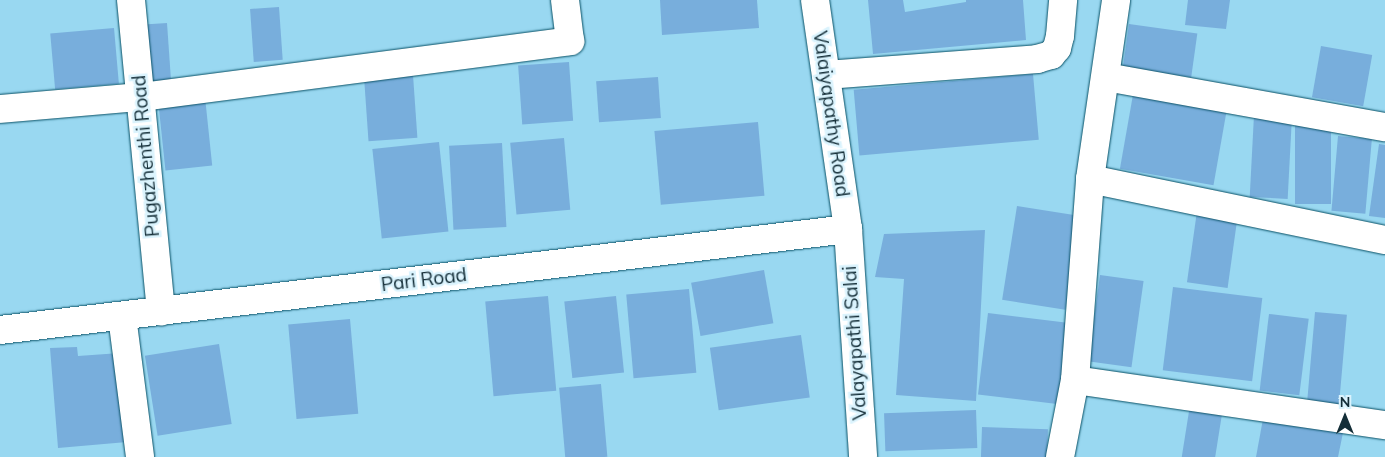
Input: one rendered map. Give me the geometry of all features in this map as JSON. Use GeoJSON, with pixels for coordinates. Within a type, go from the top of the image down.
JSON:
{"type":"FeatureCollection","features":[{"type":"Feature","properties":{"kind":"street","name":"Pugazhenthi Road"},"geometry":{"type":"LineString","coordinates":[[131,0],[161,312]]}},
{"type":"Feature","properties":{"kind":"street"},"geometry":{"type":"LineString","coordinates":[[0,108],[141,96],[570,41],[565,0]]}},
{"type":"Feature","properties":{"kind":"street","name":"Valaiyapathy Road"},"geometry":{"type":"LineString","coordinates":[[815,0],[848,228]]}},
{"type":"Feature","properties":{"kind":"street"},"geometry":{"type":"LineString","coordinates":[[826,75],[1037,59],[1051,55],[1056,48],[1060,36],[1063,0]]}},
{"type":"Feature","properties":{"kind":"street"},"geometry":{"type":"LineString","coordinates":[[1060,457],[1076,380],[1090,179],[1116,0]]}},
{"type":"Feature","properties":{"kind":"street"},"geometry":{"type":"LineString","coordinates":[[1106,77],[1385,127]]}},
{"type":"Feature","properties":{"kind":"street"},"geometry":{"type":"LineString","coordinates":[[1090,179],[1385,240]]}},
{"type":"Feature","properties":{"kind":"street","name":"Pari Road"},"geometry":{"type":"LineString","coordinates":[[0,330],[848,228]]}},
{"type":"Feature","properties":{"kind":"street","name":"Valayapathi Salai"},"geometry":{"type":"LineString","coordinates":[[848,228],[863,457]]}},
{"type":"Feature","properties":{"kind":"street"},"geometry":{"type":"LineString","coordinates":[[122,316],[140,457]]}},
{"type":"Feature","properties":{"kind":"street"},"geometry":{"type":"LineString","coordinates":[[1076,380],[1385,424]]}},
{"type":"Feature","properties":{"kind":"building"},"geometry":{"type":"Polygon","coordinates":[[[660,0],[757,0],[759,28],[662,35],[660,0]]]}},
{"type":"Feature","properties":{"kind":"building"},"geometry":{"type":"Polygon","coordinates":[[[868,0],[903,0],[905,12],[966,2],[966,0],[1023,0],[1026,40],[873,54],[868,0]]]}},
{"type":"Feature","properties":{"kind":"building"},"geometry":{"type":"Polygon","coordinates":[[[1188,0],[1230,0],[1226,29],[1185,25],[1188,0]]]}},
{"type":"Feature","properties":{"kind":"building"},"geometry":{"type":"Polygon","coordinates":[[[279,7],[283,60],[254,62],[250,9],[279,7]]]}},
{"type":"Feature","properties":{"kind":"building"},"geometry":{"type":"Polygon","coordinates":[[[167,23],[171,80],[148,81],[144,25],[167,23]]]}},
{"type":"Feature","properties":{"kind":"building"},"geometry":{"type":"Polygon","coordinates":[[[1129,24],[1197,34],[1191,77],[1123,68],[1129,24]]]}},
{"type":"Feature","properties":{"kind":"building"},"geometry":{"type":"Polygon","coordinates":[[[114,28],[119,84],[55,89],[50,34],[114,28]]]}},
{"type":"Feature","properties":{"kind":"building"},"geometry":{"type":"Polygon","coordinates":[[[1321,46],[1372,55],[1363,106],[1312,97],[1321,46]]]}},
{"type":"Feature","properties":{"kind":"building"},"geometry":{"type":"Polygon","coordinates":[[[569,62],[573,121],[522,124],[518,66],[569,62]]]}},
{"type":"Feature","properties":{"kind":"building"},"geometry":{"type":"Polygon","coordinates":[[[1033,74],[1039,140],[859,155],[854,90],[1033,74]]]}},
{"type":"Feature","properties":{"kind":"building"},"geometry":{"type":"Polygon","coordinates":[[[413,75],[417,138],[369,141],[364,78],[413,75]]]}},
{"type":"Feature","properties":{"kind":"building"},"geometry":{"type":"Polygon","coordinates":[[[658,77],[661,118],[599,122],[596,81],[658,77]]]}},
{"type":"Feature","properties":{"kind":"building"},"geometry":{"type":"Polygon","coordinates":[[[1134,89],[1228,105],[1213,185],[1120,169],[1134,89]]]}},
{"type":"Feature","properties":{"kind":"building"},"geometry":{"type":"Polygon","coordinates":[[[205,97],[212,166],[165,171],[158,102],[205,97]]]}},
{"type":"Feature","properties":{"kind":"building"},"geometry":{"type":"Polygon","coordinates":[[[1254,115],[1292,117],[1288,199],[1250,197],[1254,115]]]}},
{"type":"Feature","properties":{"kind":"building"},"geometry":{"type":"Polygon","coordinates":[[[1295,121],[1331,121],[1331,204],[1295,204],[1295,121]]]}},
{"type":"Feature","properties":{"kind":"building"},"geometry":{"type":"Polygon","coordinates":[[[758,122],[764,196],[661,205],[654,131],[758,122]]]}},
{"type":"Feature","properties":{"kind":"building"},"geometry":{"type":"Polygon","coordinates":[[[1338,136],[1372,139],[1365,214],[1331,211],[1338,136]]]}},
{"type":"Feature","properties":{"kind":"building"},"geometry":{"type":"Polygon","coordinates":[[[564,138],[570,210],[516,214],[510,143],[564,138]]]}},
{"type":"Feature","properties":{"kind":"building"},"geometry":{"type":"Polygon","coordinates":[[[439,142],[448,232],[382,239],[372,149],[439,142]]]}},
{"type":"Feature","properties":{"kind":"building"},"geometry":{"type":"Polygon","coordinates":[[[502,143],[506,227],[453,230],[449,146],[502,143]]]}},
{"type":"Feature","properties":{"kind":"building"},"geometry":{"type":"Polygon","coordinates":[[[1379,144],[1385,145],[1385,218],[1369,216],[1379,144]]]}},
{"type":"Feature","properties":{"kind":"building"},"geometry":{"type":"Polygon","coordinates":[[[1017,206],[1080,216],[1065,310],[1002,300],[1017,206]]]}},
{"type":"Feature","properties":{"kind":"building"},"geometry":{"type":"Polygon","coordinates":[[[1197,211],[1238,217],[1228,288],[1187,282],[1197,211]]]}},
{"type":"Feature","properties":{"kind":"building"},"geometry":{"type":"Polygon","coordinates":[[[985,230],[976,401],[896,395],[904,279],[875,277],[884,234],[985,230]]]}},
{"type":"Feature","properties":{"kind":"building"},"geometry":{"type":"Polygon","coordinates":[[[764,270],[773,323],[701,336],[691,283],[764,270]]]}},
{"type":"Feature","properties":{"kind":"building"},"geometry":{"type":"Polygon","coordinates":[[[1100,275],[1144,281],[1131,367],[1088,361],[1100,275]]]}},
{"type":"Feature","properties":{"kind":"building"},"geometry":{"type":"Polygon","coordinates":[[[1173,287],[1262,298],[1252,381],[1163,370],[1173,287]]]}},
{"type":"Feature","properties":{"kind":"building"},"geometry":{"type":"Polygon","coordinates":[[[689,289],[696,373],[634,378],[626,294],[689,289]]]}},
{"type":"Feature","properties":{"kind":"building"},"geometry":{"type":"Polygon","coordinates":[[[548,296],[556,391],[494,396],[485,301],[548,296]]]}},
{"type":"Feature","properties":{"kind":"building"},"geometry":{"type":"Polygon","coordinates":[[[616,296],[624,373],[572,378],[564,301],[616,296]]]}},
{"type":"Feature","properties":{"kind":"building"},"geometry":{"type":"Polygon","coordinates":[[[1315,312],[1347,315],[1339,406],[1307,404],[1315,312]]]}},
{"type":"Feature","properties":{"kind":"building"},"geometry":{"type":"Polygon","coordinates":[[[988,313],[1075,324],[1065,405],[978,394],[988,313]]]}},
{"type":"Feature","properties":{"kind":"building"},"geometry":{"type":"Polygon","coordinates":[[[1269,314],[1309,319],[1299,395],[1260,390],[1269,314]]]}},
{"type":"Feature","properties":{"kind":"building"},"geometry":{"type":"Polygon","coordinates":[[[350,319],[358,414],[297,419],[288,324],[350,319]]]}},
{"type":"Feature","properties":{"kind":"building"},"geometry":{"type":"Polygon","coordinates":[[[801,335],[810,397],[719,410],[710,348],[801,335]]]}},
{"type":"Feature","properties":{"kind":"building"},"geometry":{"type":"Polygon","coordinates":[[[219,344],[232,424],[158,436],[145,356],[219,344]]]}},
{"type":"Feature","properties":{"kind":"building"},"geometry":{"type":"Polygon","coordinates":[[[77,347],[78,356],[120,353],[127,442],[58,448],[50,348],[77,347]]]}},
{"type":"Feature","properties":{"kind":"building"},"geometry":{"type":"Polygon","coordinates":[[[601,384],[607,457],[565,457],[559,388],[601,384]]]}},
{"type":"Feature","properties":{"kind":"building"},"geometry":{"type":"Polygon","coordinates":[[[1190,405],[1223,410],[1215,457],[1182,457],[1190,405]]]}},
{"type":"Feature","properties":{"kind":"building"},"geometry":{"type":"Polygon","coordinates":[[[1265,408],[1345,423],[1338,457],[1256,457],[1265,408]]]}},
{"type":"Feature","properties":{"kind":"building"},"geometry":{"type":"Polygon","coordinates":[[[976,410],[977,448],[885,451],[884,413],[976,410]]]}},
{"type":"Feature","properties":{"kind":"building"},"geometry":{"type":"Polygon","coordinates":[[[982,427],[1048,429],[1047,457],[981,457],[982,427]]]}}]}
